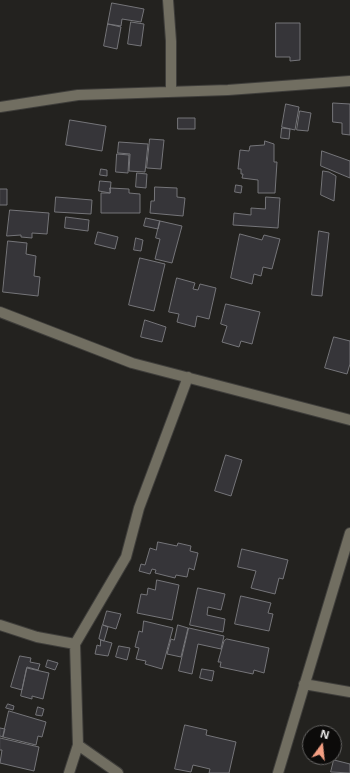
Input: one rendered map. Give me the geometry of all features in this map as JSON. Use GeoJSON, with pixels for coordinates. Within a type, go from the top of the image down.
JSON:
{"type":"FeatureCollection","features":[{"type":"Feature","properties":{"kind":"street"},"geometry":{"type":"LineString","coordinates":[[168,0],[171,41],[170,92]]}},
{"type":"Feature","properties":{"kind":"street"},"geometry":{"type":"LineString","coordinates":[[0,106],[78,95],[228,90],[350,81]]}},
{"type":"Feature","properties":{"kind":"street"},"geometry":{"type":"LineString","coordinates":[[0,312],[132,362],[350,420]]}},
{"type":"Feature","properties":{"kind":"street"},"geometry":{"type":"LineString","coordinates":[[69,773],[78,745],[75,644],[126,557],[139,508],[188,377]]}},
{"type":"Feature","properties":{"kind":"street"},"geometry":{"type":"LineString","coordinates":[[278,773],[350,533]]}},
{"type":"Feature","properties":{"kind":"street"},"geometry":{"type":"LineString","coordinates":[[0,625],[37,637],[75,644]]}},
{"type":"Feature","properties":{"kind":"street"},"geometry":{"type":"LineString","coordinates":[[304,684],[350,692]]}},
{"type":"Feature","properties":{"kind":"street"},"geometry":{"type":"LineString","coordinates":[[78,745],[118,773]]}},
{"type":"Feature","properties":{"kind":"building"},"geometry":{"type":"Polygon","coordinates":[[[112,3],[144,9],[141,22],[122,19],[121,26],[108,24],[112,3]]]}},
{"type":"Feature","properties":{"kind":"building"},"geometry":{"type":"Polygon","coordinates":[[[131,22],[144,24],[141,46],[128,44],[131,22]]]}},
{"type":"Feature","properties":{"kind":"building"},"geometry":{"type":"Polygon","coordinates":[[[276,23],[300,23],[300,60],[290,61],[290,57],[276,57],[276,23]]]}},
{"type":"Feature","properties":{"kind":"building"},"geometry":{"type":"Polygon","coordinates":[[[108,24],[121,27],[117,49],[104,46],[108,24]]]}},
{"type":"Feature","properties":{"kind":"building"},"geometry":{"type":"Polygon","coordinates":[[[333,103],[350,104],[350,135],[342,134],[342,123],[333,122],[333,103]]]}},
{"type":"Feature","properties":{"kind":"building"},"geometry":{"type":"Polygon","coordinates":[[[286,104],[299,107],[295,130],[282,127],[286,104]]]}},
{"type":"Feature","properties":{"kind":"building"},"geometry":{"type":"Polygon","coordinates":[[[300,111],[311,113],[308,131],[297,130],[300,111]]]}},
{"type":"Feature","properties":{"kind":"building"},"geometry":{"type":"Polygon","coordinates":[[[178,118],[195,118],[195,129],[178,129],[178,118]]]}},
{"type":"Feature","properties":{"kind":"building"},"geometry":{"type":"Polygon","coordinates":[[[70,120],[106,126],[102,151],[66,145],[70,120]]]}},
{"type":"Feature","properties":{"kind":"building"},"geometry":{"type":"Polygon","coordinates":[[[282,128],[290,129],[289,139],[281,138],[282,128]]]}},
{"type":"Feature","properties":{"kind":"building"},"geometry":{"type":"Polygon","coordinates":[[[150,139],[164,140],[161,169],[147,168],[150,139]]]}},
{"type":"Feature","properties":{"kind":"building"},"geometry":{"type":"Polygon","coordinates":[[[265,141],[274,144],[274,162],[277,162],[275,193],[258,193],[258,180],[242,178],[243,174],[241,174],[241,169],[238,169],[240,150],[249,151],[250,146],[264,145],[265,141]]]}},
{"type":"Feature","properties":{"kind":"building"},"geometry":{"type":"Polygon","coordinates":[[[119,142],[148,144],[145,172],[129,171],[130,154],[118,153],[119,142]]]}},
{"type":"Feature","properties":{"kind":"building"},"geometry":{"type":"Polygon","coordinates":[[[322,151],[350,161],[350,178],[321,166],[322,151]]]}},
{"type":"Feature","properties":{"kind":"building"},"geometry":{"type":"Polygon","coordinates":[[[117,154],[129,155],[128,173],[116,172],[117,154]]]}},
{"type":"Feature","properties":{"kind":"building"},"geometry":{"type":"Polygon","coordinates":[[[101,169],[107,170],[107,176],[100,175],[101,169]]]}},
{"type":"Feature","properties":{"kind":"building"},"geometry":{"type":"Polygon","coordinates":[[[323,171],[329,172],[336,176],[334,201],[321,195],[323,171]]]}},
{"type":"Feature","properties":{"kind":"building"},"geometry":{"type":"Polygon","coordinates":[[[137,173],[147,174],[146,188],[136,187],[137,173]]]}},
{"type":"Feature","properties":{"kind":"building"},"geometry":{"type":"Polygon","coordinates":[[[100,181],[111,182],[110,193],[99,191],[100,181]]]}},
{"type":"Feature","properties":{"kind":"building"},"geometry":{"type":"Polygon","coordinates":[[[236,185],[242,186],[241,193],[235,192],[236,185]]]}},
{"type":"Feature","properties":{"kind":"building"},"geometry":{"type":"Polygon","coordinates":[[[155,187],[177,188],[177,197],[185,198],[183,216],[150,213],[151,201],[154,201],[155,187]]]}},
{"type":"Feature","properties":{"kind":"building"},"geometry":{"type":"Polygon","coordinates":[[[110,188],[129,189],[129,193],[140,194],[140,213],[101,213],[101,193],[110,193],[110,188]]]}},
{"type":"Feature","properties":{"kind":"building"},"geometry":{"type":"Polygon","coordinates":[[[0,189],[7,189],[7,205],[0,205],[0,189]]]}},
{"type":"Feature","properties":{"kind":"building"},"geometry":{"type":"Polygon","coordinates":[[[56,197],[92,200],[91,214],[55,212],[56,197]]]}},
{"type":"Feature","properties":{"kind":"building"},"geometry":{"type":"Polygon","coordinates":[[[266,197],[280,198],[278,228],[233,225],[234,213],[251,215],[251,208],[265,209],[266,197]]]}},
{"type":"Feature","properties":{"kind":"building"},"geometry":{"type":"Polygon","coordinates":[[[10,210],[49,213],[47,234],[32,233],[32,238],[21,237],[21,235],[7,236],[10,210]]]}},
{"type":"Feature","properties":{"kind":"building"},"geometry":{"type":"Polygon","coordinates":[[[66,217],[89,220],[88,231],[65,228],[66,217]]]}},
{"type":"Feature","properties":{"kind":"building"},"geometry":{"type":"Polygon","coordinates":[[[146,218],[160,221],[158,229],[144,226],[146,218]]]}},
{"type":"Feature","properties":{"kind":"building"},"geometry":{"type":"Polygon","coordinates":[[[160,221],[182,226],[172,263],[155,259],[160,239],[156,238],[160,221]]]}},
{"type":"Feature","properties":{"kind":"building"},"geometry":{"type":"Polygon","coordinates":[[[319,231],[329,233],[322,296],[312,295],[319,231]]]}},
{"type":"Feature","properties":{"kind":"building"},"geometry":{"type":"Polygon","coordinates":[[[98,232],[118,237],[115,249],[95,244],[98,232]]]}},
{"type":"Feature","properties":{"kind":"building"},"geometry":{"type":"Polygon","coordinates":[[[240,234],[262,240],[264,235],[280,239],[272,269],[263,267],[261,276],[254,274],[252,284],[231,278],[240,234]]]}},
{"type":"Feature","properties":{"kind":"building"},"geometry":{"type":"Polygon","coordinates":[[[136,238],[143,240],[141,251],[134,250],[136,238]]]}},
{"type":"Feature","properties":{"kind":"building"},"geometry":{"type":"Polygon","coordinates":[[[8,241],[27,243],[26,254],[36,256],[34,276],[40,277],[38,296],[3,292],[8,241]]]}},
{"type":"Feature","properties":{"kind":"building"},"geometry":{"type":"Polygon","coordinates":[[[140,258],[165,264],[154,311],[129,305],[140,258]]]}},
{"type":"Feature","properties":{"kind":"building"},"geometry":{"type":"Polygon","coordinates":[[[177,278],[195,283],[193,289],[198,290],[200,284],[216,288],[209,319],[197,316],[195,327],[177,322],[179,314],[169,312],[177,278]]]}},
{"type":"Feature","properties":{"kind":"building"},"geometry":{"type":"Polygon","coordinates":[[[226,304],[260,312],[252,344],[241,341],[239,347],[222,342],[227,326],[221,324],[226,304]]]}},
{"type":"Feature","properties":{"kind":"building"},"geometry":{"type":"Polygon","coordinates":[[[145,320],[166,327],[162,342],[141,337],[145,320]]]}},
{"type":"Feature","properties":{"kind":"building"},"geometry":{"type":"Polygon","coordinates":[[[334,337],[350,341],[350,364],[347,374],[325,368],[334,337]]]}},
{"type":"Feature","properties":{"kind":"building"},"geometry":{"type":"Polygon","coordinates":[[[226,455],[242,460],[231,496],[215,491],[226,455]]]}},
{"type":"Feature","properties":{"kind":"building"},"geometry":{"type":"Polygon","coordinates":[[[158,542],[177,546],[178,543],[191,546],[190,551],[198,553],[194,570],[189,568],[187,577],[176,575],[175,578],[155,573],[156,570],[152,569],[150,574],[139,571],[141,564],[145,565],[150,548],[156,550],[158,542]]]}},
{"type":"Feature","properties":{"kind":"building"},"geometry":{"type":"Polygon","coordinates":[[[242,549],[288,560],[283,579],[279,578],[275,594],[251,588],[256,571],[238,567],[242,549]]]}},
{"type":"Feature","properties":{"kind":"building"},"geometry":{"type":"Polygon","coordinates":[[[157,580],[179,585],[172,620],[137,613],[141,594],[147,595],[148,588],[155,590],[157,580]]]}},
{"type":"Feature","properties":{"kind":"building"},"geometry":{"type":"Polygon","coordinates":[[[198,588],[225,594],[221,610],[208,607],[207,615],[225,619],[223,632],[190,625],[198,588]]]}},
{"type":"Feature","properties":{"kind":"building"},"geometry":{"type":"Polygon","coordinates":[[[241,596],[271,603],[268,613],[273,614],[269,631],[235,624],[241,596]]]}},
{"type":"Feature","properties":{"kind":"building"},"geometry":{"type":"Polygon","coordinates":[[[107,611],[121,614],[116,629],[103,625],[107,611]]]}},
{"type":"Feature","properties":{"kind":"building"},"geometry":{"type":"Polygon","coordinates":[[[144,621],[173,628],[162,669],[145,664],[146,661],[136,659],[139,648],[135,647],[139,631],[142,632],[144,621]]]}},
{"type":"Feature","properties":{"kind":"building"},"geometry":{"type":"Polygon","coordinates":[[[103,625],[108,627],[104,641],[99,639],[103,625]]]}},
{"type":"Feature","properties":{"kind":"building"},"geometry":{"type":"Polygon","coordinates":[[[178,625],[188,628],[181,657],[167,654],[171,639],[174,640],[178,625]]]}},
{"type":"Feature","properties":{"kind":"building"},"geometry":{"type":"Polygon","coordinates":[[[189,628],[224,636],[221,649],[198,644],[192,674],[179,671],[189,628]]]}},
{"type":"Feature","properties":{"kind":"building"},"geometry":{"type":"Polygon","coordinates":[[[227,639],[269,648],[264,673],[254,670],[253,674],[220,667],[221,662],[218,662],[224,641],[227,639]]]}},
{"type":"Feature","properties":{"kind":"building"},"geometry":{"type":"Polygon","coordinates":[[[101,640],[112,643],[108,656],[95,654],[97,645],[100,646],[101,640]]]}},
{"type":"Feature","properties":{"kind":"building"},"geometry":{"type":"Polygon","coordinates":[[[119,646],[130,648],[127,660],[116,657],[119,646]]]}},
{"type":"Feature","properties":{"kind":"building"},"geometry":{"type":"Polygon","coordinates":[[[20,656],[31,658],[30,662],[40,664],[38,670],[27,667],[22,690],[11,687],[20,656]]]}},
{"type":"Feature","properties":{"kind":"building"},"geometry":{"type":"Polygon","coordinates":[[[48,660],[58,663],[55,670],[46,667],[48,660]]]}},
{"type":"Feature","properties":{"kind":"building"},"geometry":{"type":"Polygon","coordinates":[[[27,668],[49,673],[43,699],[32,696],[32,699],[21,696],[27,668]]]}},
{"type":"Feature","properties":{"kind":"building"},"geometry":{"type":"Polygon","coordinates":[[[202,669],[214,671],[212,681],[200,678],[202,669]]]}},
{"type":"Feature","properties":{"kind":"building"},"geometry":{"type":"Polygon","coordinates":[[[8,704],[14,706],[13,710],[6,708],[8,704]]]}},
{"type":"Feature","properties":{"kind":"building"},"geometry":{"type":"Polygon","coordinates":[[[38,707],[44,709],[42,716],[36,715],[38,707]]]}},
{"type":"Feature","properties":{"kind":"building"},"geometry":{"type":"Polygon","coordinates":[[[9,711],[46,722],[42,737],[38,736],[36,745],[3,737],[9,711]]]}},
{"type":"Feature","properties":{"kind":"building"},"geometry":{"type":"Polygon","coordinates":[[[185,725],[207,730],[206,735],[236,742],[229,773],[209,773],[210,769],[193,765],[191,772],[175,769],[185,725]]]}},
{"type":"Feature","properties":{"kind":"building"},"geometry":{"type":"Polygon","coordinates":[[[0,728],[5,729],[3,737],[0,736],[0,728]]]}},
{"type":"Feature","properties":{"kind":"building"},"geometry":{"type":"Polygon","coordinates":[[[0,738],[39,747],[34,771],[0,763],[2,750],[0,750],[0,738]]]}},
{"type":"Feature","properties":{"kind":"building"},"geometry":{"type":"Polygon","coordinates":[[[342,762],[350,764],[350,773],[331,772],[333,765],[342,765],[342,762]]]}}]}
